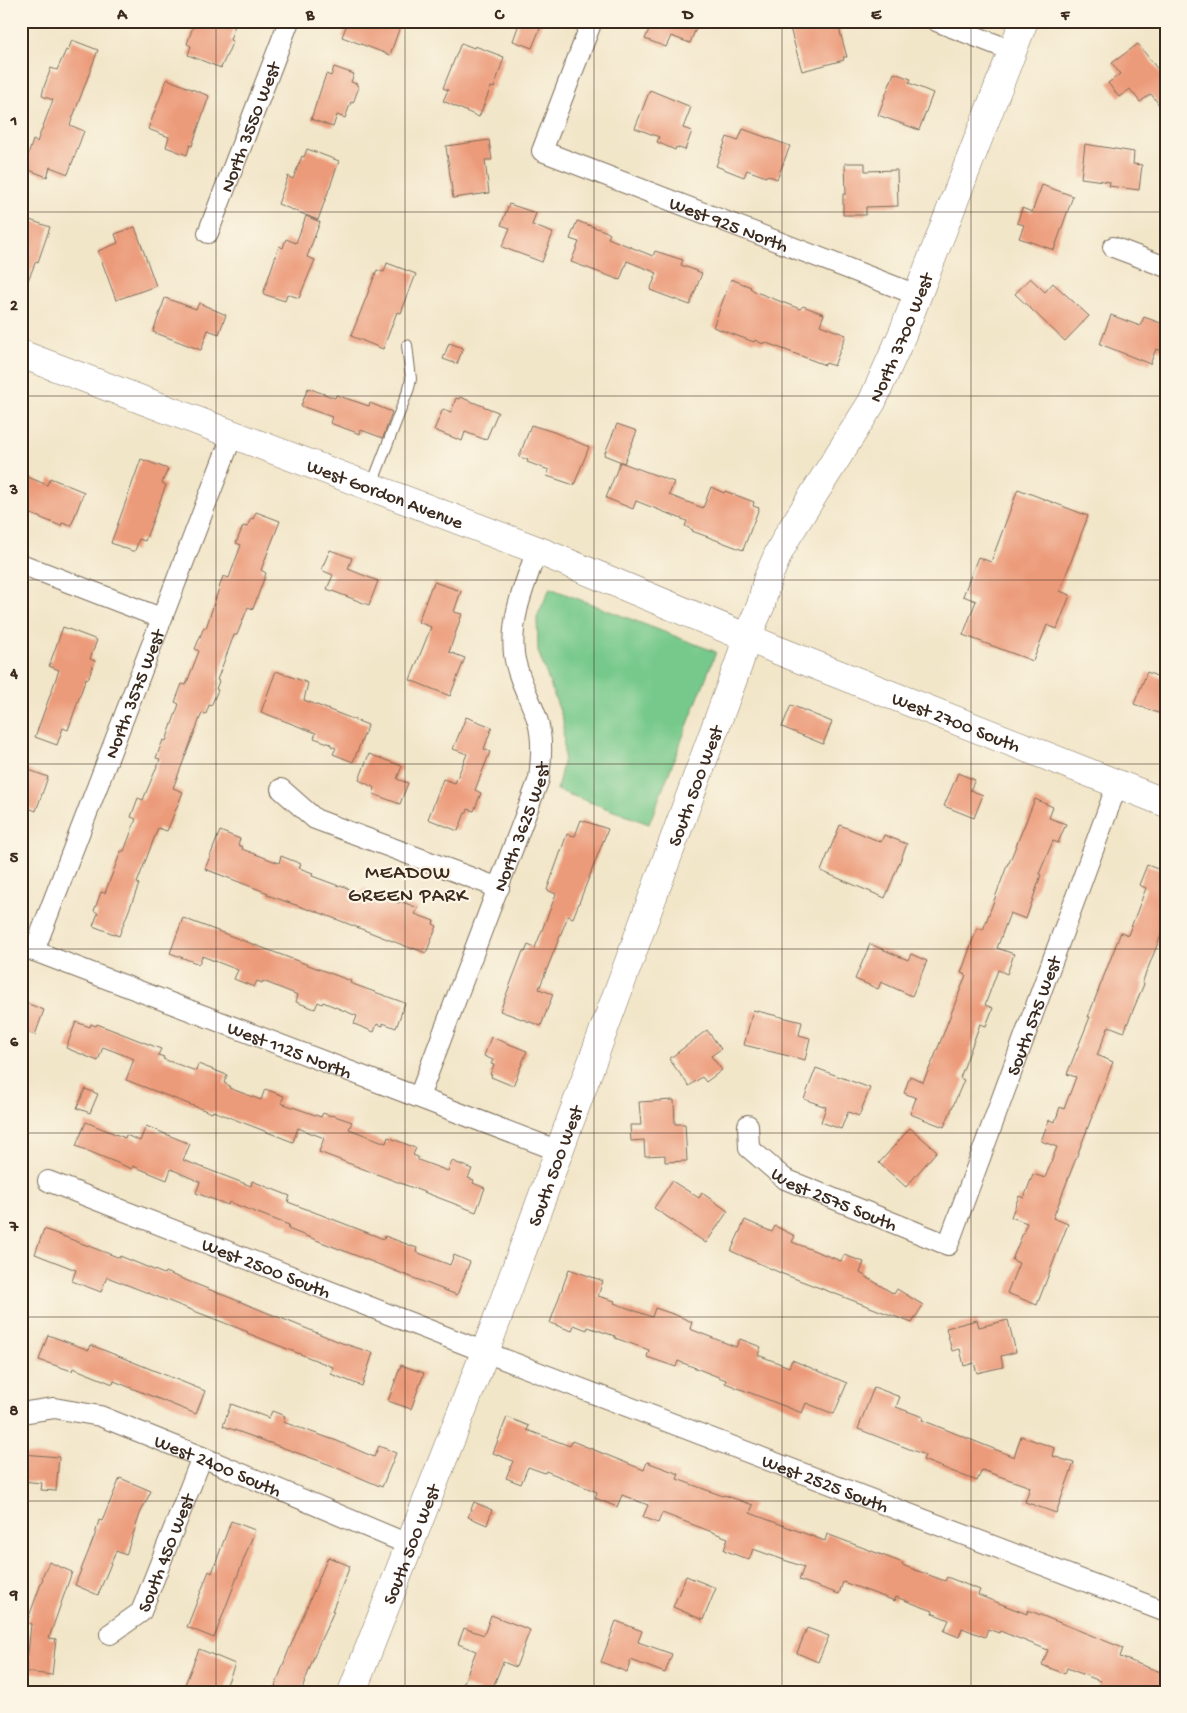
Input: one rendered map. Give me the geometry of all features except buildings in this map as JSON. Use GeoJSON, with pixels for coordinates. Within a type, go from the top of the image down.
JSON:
{"type":"FeatureCollection","features":[{"type":"Feature","properties":{"kind":"street","name":"North 3550 West"},"geometry":{"type":"LineString","coordinates":[[208,233],[289,21]]}},
{"type":"Feature","properties":{"kind":"street","name":"West 925 North"},"geometry":{"type":"LineString","coordinates":[[592,21],[542,151],[918,295]]}},
{"type":"Feature","properties":{"kind":"street"},"geometry":{"type":"LineString","coordinates":[[936,21],[1013,51]]}},
{"type":"Feature","properties":{"kind":"street","name":"North 3700 West"},"geometry":{"type":"LineString","coordinates":[[747,637],[761,605],[766,580],[788,535],[872,402],[918,295],[1024,21]]}},
{"type":"Feature","properties":{"kind":"street"},"geometry":{"type":"LineString","coordinates":[[1113,246],[1166,267]]}},
{"type":"Feature","properties":{"kind":"street","name":"West Gordon Avenue"},"geometry":{"type":"LineString","coordinates":[[21,354],[232,436],[537,550],[747,637]]}},
{"type":"Feature","properties":{"kind":"street","name":"North 3575 West"},"geometry":{"type":"LineString","coordinates":[[28,948],[232,436]]}},
{"type":"Feature","properties":{"kind":"street","name":"North 3625 West"},"geometry":{"type":"LineString","coordinates":[[419,1097],[539,779],[542,753],[538,722],[522,684],[514,655],[513,633],[518,604],[537,550]]}},
{"type":"Feature","properties":{"kind":"street"},"geometry":{"type":"LineString","coordinates":[[21,564],[161,618]]}},
{"type":"Feature","properties":{"kind":"street","name":"West 2700 South"},"geometry":{"type":"LineString","coordinates":[[747,637],[1166,803]]}},
{"type":"Feature","properties":{"kind":"street","name":"South 500 West"},"geometry":{"type":"LineString","coordinates":[[352,1692],[485,1352],[736,672],[747,637]]}},
{"type":"Feature","properties":{"kind":"street","name":"South 575 West"},"geometry":{"type":"LineString","coordinates":[[948,1245],[1117,785]]}},
{"type":"Feature","properties":{"kind":"street"},"geometry":{"type":"LineString","coordinates":[[281,789],[315,819],[499,888]]}},
{"type":"Feature","properties":{"kind":"street","name":"West 1125 North"},"geometry":{"type":"LineString","coordinates":[[28,948],[559,1151]]}},
{"type":"Feature","properties":{"kind":"street","name":"West 2575 South"},"geometry":{"type":"LineString","coordinates":[[748,1125],[749,1148],[786,1178],[948,1245]]}},
{"type":"Feature","properties":{"kind":"street","name":"West 2500 South"},"geometry":{"type":"LineString","coordinates":[[48,1181],[485,1352]]}},
{"type":"Feature","properties":{"kind":"street","name":"West 2525 South"},"geometry":{"type":"LineString","coordinates":[[485,1352],[1166,1612]]}},
{"type":"Feature","properties":{"kind":"street","name":"West 2400 South"},"geometry":{"type":"LineString","coordinates":[[21,1413],[54,1408],[100,1416],[410,1545]]}},
{"type":"Feature","properties":{"kind":"street","name":"South 450 West"},"geometry":{"type":"LineString","coordinates":[[110,1634],[141,1612],[202,1457]]}},
{"type":"Feature","properties":{"kind":"lane"},"geometry":{"type":"LineString","coordinates":[[371,488],[409,388],[411,379],[407,345]]}},
{"type":"Feature","properties":{"kind":"green space"},"geometry":{"type":"Polygon","coordinates":[[[550,588],[716,652],[649,824],[557,790],[564,758],[563,720],[538,651],[537,617],[550,588]]]}},
{"type":"Feature","properties":{"kind":"district","name":"MEADOW GREEN PARK"},"geometry":{"type":"Point","coordinates":[408,882]}}]}
